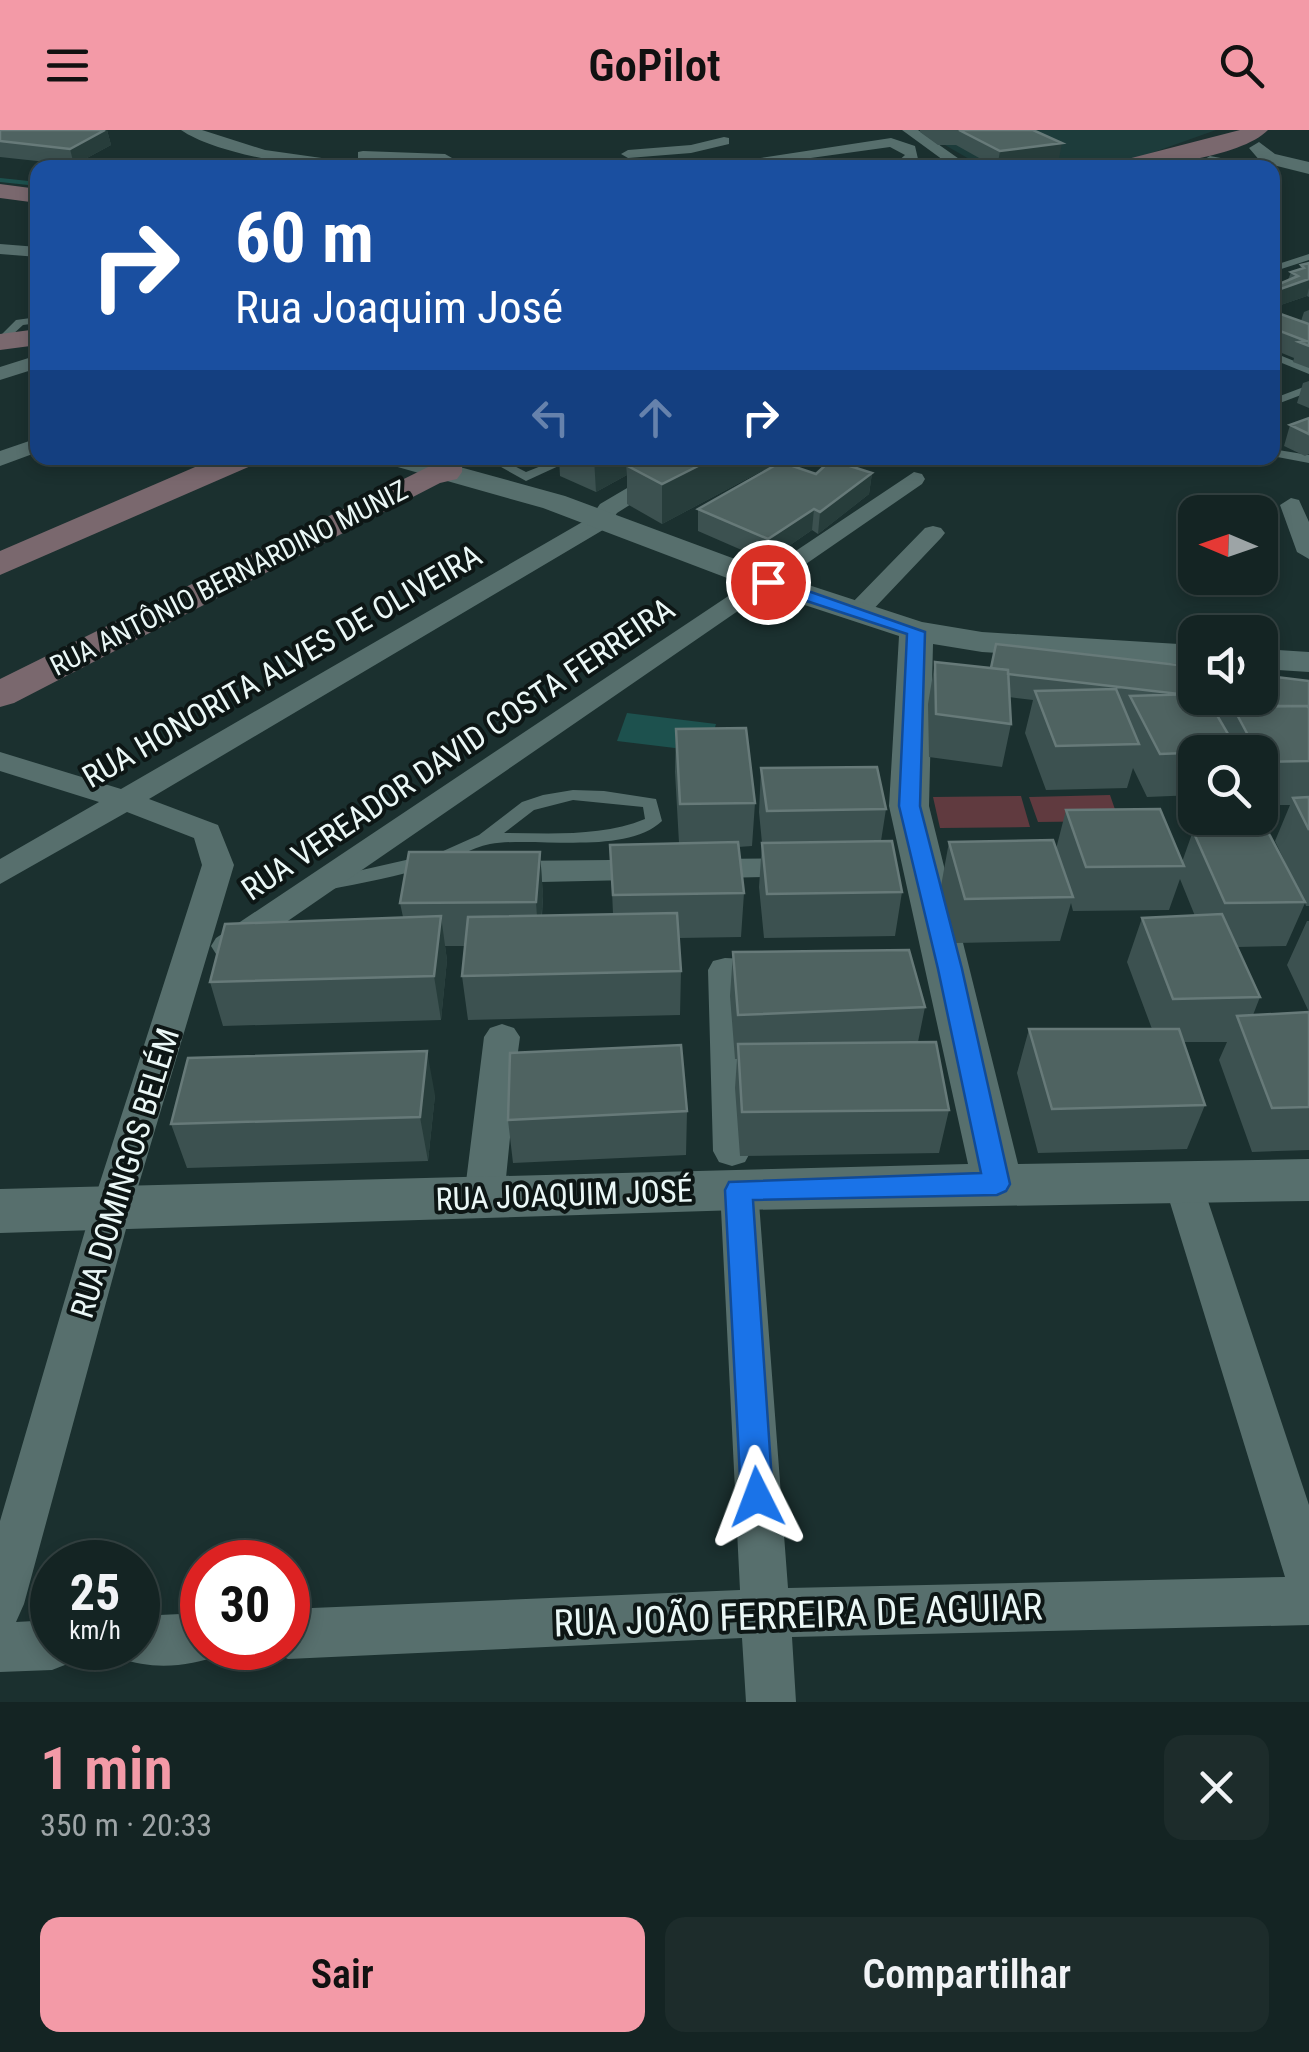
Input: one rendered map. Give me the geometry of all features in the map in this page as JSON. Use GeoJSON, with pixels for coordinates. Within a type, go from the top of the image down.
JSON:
{"type":"FeatureCollection","features":[{"type":"Feature","properties":{"kind":"main road"},"geometry":{"type":"LineString","coordinates":[[1154,160],[1230,142],[1285,136]]}},
{"type":"Feature","properties":{"kind":"main road"},"geometry":{"type":"LineString","coordinates":[[1214,160],[1258,139]]}},
{"type":"Feature","properties":{"kind":"main road"},"geometry":{"type":"LineString","coordinates":[[0,176],[30,179]]}},
{"type":"Feature","properties":{"kind":"main road"},"geometry":{"type":"LineString","coordinates":[[0,191],[30,195]]}},
{"type":"Feature","properties":{"kind":"main road"},"geometry":{"type":"LineString","coordinates":[[0,564],[226,465]]}},
{"type":"Feature","properties":{"kind":"main road","name":"RUA ANTÔNIO BERNARDINO MUNIZ"},"geometry":{"type":"LineString","coordinates":[[0,695],[429,476],[433,465]]}},
{"type":"Feature","properties":{"kind":"street"},"geometry":{"type":"LineString","coordinates":[[188,130],[262,154],[303,160]]}},
{"type":"Feature","properties":{"kind":"street"},"geometry":{"type":"LineString","coordinates":[[909,130],[954,160]]}},
{"type":"Feature","properties":{"kind":"street"},"geometry":{"type":"LineString","coordinates":[[1258,139],[1268,158],[1276,160]]}},
{"type":"Feature","properties":{"kind":"street"},"geometry":{"type":"LineString","coordinates":[[628,154],[691,149],[724,141]]}},
{"type":"Feature","properties":{"kind":"street"},"geometry":{"type":"LineString","coordinates":[[761,160],[891,142],[910,149],[913,156],[907,160]]}},
{"type":"Feature","properties":{"kind":"street"},"geometry":{"type":"LineString","coordinates":[[357,160],[369,149],[444,160]]}},
{"type":"Feature","properties":{"kind":"street"},"geometry":{"type":"LineString","coordinates":[[922,160],[948,156]]}},
{"type":"Feature","properties":{"kind":"street"},"geometry":{"type":"LineString","coordinates":[[1280,161],[1309,168]]}},
{"type":"Feature","properties":{"kind":"street"},"geometry":{"type":"LineString","coordinates":[[1280,173],[1309,178]]}},
{"type":"Feature","properties":{"kind":"street"},"geometry":{"type":"LineString","coordinates":[[0,249],[30,251]]}},
{"type":"Feature","properties":{"kind":"street"},"geometry":{"type":"LineString","coordinates":[[0,374],[30,363]]}},
{"type":"Feature","properties":{"kind":"street"},"geometry":{"type":"LineString","coordinates":[[0,458],[30,447]]}},
{"type":"Feature","properties":{"kind":"street"},"geometry":{"type":"LineString","coordinates":[[446,465],[916,632],[982,642],[1178,654]]}},
{"type":"Feature","properties":{"kind":"street","name":"RUA HONORITA ALVES DE OLIVEIRA"},"geometry":{"type":"LineString","coordinates":[[0,873],[600,522],[608,509],[680,465]]}},
{"type":"Feature","properties":{"kind":"street","name":"RUA VEREADOR DAVID COSTA FERREIRA"},"geometry":{"type":"LineString","coordinates":[[187,973],[768,582],[914,479]]}},
{"type":"Feature","properties":{"kind":"street"},"geometry":{"type":"LineString","coordinates":[[1291,505],[1309,552]]}},
{"type":"Feature","properties":{"kind":"street"},"geometry":{"type":"LineString","coordinates":[[857,612],[933,533]]}},
{"type":"Feature","properties":{"kind":"street"},"geometry":{"type":"LineString","coordinates":[[916,632],[903,866],[997,1184]]}},
{"type":"Feature","properties":{"kind":"street"},"geometry":{"type":"LineString","coordinates":[[1278,660],[1309,662]]}},
{"type":"Feature","properties":{"kind":"street"},"geometry":{"type":"LineString","coordinates":[[0,761],[121,799]]}},
{"type":"Feature","properties":{"kind":"street","name":"RUA DOMINGOS BELÉM"},"geometry":{"type":"LineString","coordinates":[[0,1604],[112,1207],[218,865],[208,832],[121,799]]}},
{"type":"Feature","properties":{"kind":"street"},"geometry":{"type":"LineString","coordinates":[[451,876],[517,871],[826,868]]}},
{"type":"Feature","properties":{"kind":"street"},"geometry":{"type":"LineString","coordinates":[[771,1702],[726,970],[800,970]]}},
{"type":"Feature","properties":{"kind":"street"},"geometry":{"type":"LineString","coordinates":[[484,1198],[499,1055],[592,1070]]}},
{"type":"Feature","properties":{"kind":"street"},"geometry":{"type":"LineString","coordinates":[[729,1067],[766,1066]]}},
{"type":"Feature","properties":{"kind":"street"},"geometry":{"type":"LineString","coordinates":[[154,1077],[192,1077]]}},
{"type":"Feature","properties":{"kind":"street","name":"RUA JOAQUIM JOSÉ"},"geometry":{"type":"LineString","coordinates":[[0,1211],[484,1198],[736,1170],[997,1184],[1309,1180]]}},
{"type":"Feature","properties":{"kind":"street"},"geometry":{"type":"LineString","coordinates":[[1184,1182],[1309,1578]]}},
{"type":"Feature","properties":{"kind":"street","name":"RUA JOÃO FERREIRA DE AGUIAR"},"geometry":{"type":"LineString","coordinates":[[310,1633],[764,1613],[1309,1600]]}},
{"type":"Feature","properties":{"kind":"street"},"geometry":{"type":"LineString","coordinates":[[0,1647],[30,1646]]}},
{"type":"Feature","properties":{"kind":"lane"},"geometry":{"type":"LineString","coordinates":[[1280,266],[1309,256]]}},
{"type":"Feature","properties":{"kind":"lane"},"geometry":{"type":"LineString","coordinates":[[11,337],[20,322],[30,321]]}},
{"type":"Feature","properties":{"kind":"lane"},"geometry":{"type":"LineString","coordinates":[[1280,358],[1309,371]]}},
{"type":"Feature","properties":{"kind":"lane"},"geometry":{"type":"LineString","coordinates":[[1280,400],[1309,388]]}},
{"type":"Feature","properties":{"kind":"lane"},"geometry":{"type":"LineString","coordinates":[[1280,454],[1309,459]]}},
{"type":"Feature","properties":{"kind":"lane"},"geometry":{"type":"LineString","coordinates":[[504,465],[526,477],[554,465]]}},
{"type":"Feature","properties":{"kind":"lane"},"geometry":{"type":"LineString","coordinates":[[317,886],[408,868],[486,839],[601,834],[642,828],[654,821],[650,803],[596,795],[559,796],[526,806],[486,839]]}},
{"type":"Feature","properties":{"kind":"shaded area"},"geometry":{"type":"Polygon","coordinates":[[[919,130],[1216,130],[1122,160],[971,160],[919,130]]]}},
{"type":"Feature","properties":{"kind":"shaded area"},"geometry":{"type":"Polygon","coordinates":[[[627,713],[716,724],[708,752],[617,741],[627,713]]]}},
{"type":"Feature","properties":{"kind":"shaded area"},"geometry":{"type":"Polygon","coordinates":[[[1110,795],[1119,821],[1038,822],[1029,797],[1110,795]]]}},
{"type":"Feature","properties":{"kind":"shaded area"},"geometry":{"type":"Polygon","coordinates":[[[1021,796],[1030,827],[940,828],[933,797],[1021,796]]]}},
{"type":"Feature","properties":{"kind":"building"},"geometry":{"type":"Polygon","coordinates":[[[0,130],[105,130],[70,149],[0,141],[0,130]]]}},
{"type":"Feature","properties":{"kind":"building"},"geometry":{"type":"Polygon","coordinates":[[[959,130],[1033,130],[1062,143],[1000,151],[959,130]]]}},
{"type":"Feature","properties":{"kind":"building"},"geometry":{"type":"Polygon","coordinates":[[[1309,263],[1309,279],[1280,289],[1280,284],[1298,276],[1291,272],[1304,268],[1301,265],[1309,263]]]}},
{"type":"Feature","properties":{"kind":"building"},"geometry":{"type":"Polygon","coordinates":[[[1280,314],[1309,324],[1309,346],[1299,342],[1306,341],[1280,331],[1280,314]]]}},
{"type":"Feature","properties":{"kind":"building"},"geometry":{"type":"Polygon","coordinates":[[[1309,418],[1309,434],[1290,425],[1309,418]]]}},
{"type":"Feature","properties":{"kind":"building"},"geometry":{"type":"Polygon","coordinates":[[[626,465],[700,465],[662,484],[626,465]]]}},
{"type":"Feature","properties":{"kind":"building"},"geometry":{"type":"Polygon","coordinates":[[[776,465],[790,465],[816,474],[826,465],[847,465],[872,473],[820,512],[814,509],[768,539],[698,509],[776,465]]]}},
{"type":"Feature","properties":{"kind":"building"},"geometry":{"type":"Polygon","coordinates":[[[996,644],[1178,665],[1178,694],[1008,674],[1008,670],[991,668],[996,644]]]}},
{"type":"Feature","properties":{"kind":"building"},"geometry":{"type":"Polygon","coordinates":[[[935,662],[1008,670],[1011,724],[936,714],[935,662]]]}},
{"type":"Feature","properties":{"kind":"building"},"geometry":{"type":"Polygon","coordinates":[[[1278,677],[1309,681],[1309,708],[1279,706],[1278,677]]]}},
{"type":"Feature","properties":{"kind":"building"},"geometry":{"type":"Polygon","coordinates":[[[1116,689],[1139,744],[1056,746],[1035,691],[1116,689]]]}},
{"type":"Feature","properties":{"kind":"building"},"geometry":{"type":"Polygon","coordinates":[[[1178,695],[1178,715],[1217,715],[1229,735],[1178,735],[1178,753],[1160,754],[1130,696],[1178,695]]]}},
{"type":"Feature","properties":{"kind":"building"},"geometry":{"type":"Polygon","coordinates":[[[1278,706],[1309,708],[1309,761],[1278,762],[1278,735],[1248,735],[1237,715],[1278,715],[1278,706]]]}},
{"type":"Feature","properties":{"kind":"building"},"geometry":{"type":"Polygon","coordinates":[[[746,728],[755,803],[680,804],[676,729],[746,728]]]}},
{"type":"Feature","properties":{"kind":"building"},"geometry":{"type":"Polygon","coordinates":[[[877,767],[886,809],[767,811],[761,768],[877,767]]]}},
{"type":"Feature","properties":{"kind":"building"},"geometry":{"type":"Polygon","coordinates":[[[1309,797],[1309,830],[1293,798],[1309,797]]]}},
{"type":"Feature","properties":{"kind":"building"},"geometry":{"type":"Polygon","coordinates":[[[1160,809],[1184,866],[1086,867],[1066,810],[1160,809]]]}},
{"type":"Feature","properties":{"kind":"building"},"geometry":{"type":"Polygon","coordinates":[[[1195,835],[1270,835],[1305,902],[1225,903],[1195,835]]]}},
{"type":"Feature","properties":{"kind":"building"},"geometry":{"type":"Polygon","coordinates":[[[1053,840],[1073,897],[965,899],[949,842],[1053,840]]]}},
{"type":"Feature","properties":{"kind":"building"},"geometry":{"type":"Polygon","coordinates":[[[892,841],[902,892],[767,894],[762,843],[892,841]]]}},
{"type":"Feature","properties":{"kind":"building"},"geometry":{"type":"Polygon","coordinates":[[[738,842],[744,893],[613,895],[610,845],[738,842]]]}},
{"type":"Feature","properties":{"kind":"building"},"geometry":{"type":"Polygon","coordinates":[[[409,852],[540,852],[536,902],[400,903],[409,852]]]}},
{"type":"Feature","properties":{"kind":"building"},"geometry":{"type":"Polygon","coordinates":[[[677,913],[681,971],[462,976],[468,917],[677,913]]]}},
{"type":"Feature","properties":{"kind":"building"},"geometry":{"type":"Polygon","coordinates":[[[1222,914],[1260,997],[1173,999],[1142,918],[1222,914]]]}},
{"type":"Feature","properties":{"kind":"building"},"geometry":{"type":"Polygon","coordinates":[[[441,916],[434,976],[210,982],[225,924],[441,916]]]}},
{"type":"Feature","properties":{"kind":"building"},"geometry":{"type":"Polygon","coordinates":[[[909,950],[925,1007],[738,1015],[733,952],[909,950]]]}},
{"type":"Feature","properties":{"kind":"building"},"geometry":{"type":"Polygon","coordinates":[[[1309,1012],[1309,1107],[1272,1108],[1237,1016],[1309,1012]]]}},
{"type":"Feature","properties":{"kind":"building"},"geometry":{"type":"Polygon","coordinates":[[[1029,1029],[1179,1029],[1205,1105],[1052,1109],[1029,1029]]]}},
{"type":"Feature","properties":{"kind":"building"},"geometry":{"type":"Polygon","coordinates":[[[936,1042],[949,1110],[742,1112],[738,1044],[936,1042]]]}},
{"type":"Feature","properties":{"kind":"building"},"geometry":{"type":"Polygon","coordinates":[[[681,1045],[687,1111],[508,1120],[510,1053],[681,1045]]]}},
{"type":"Feature","properties":{"kind":"building"},"geometry":{"type":"Polygon","coordinates":[[[427,1051],[420,1117],[171,1124],[188,1058],[427,1051]]]}},
{"type":"Feature","properties":{"kind":"waterway"},"geometry":{"type":"LineString","coordinates":[[0,180],[30,183]]}},
{"type":"Feature","properties":{"kind":"route"},"geometry":{"type":"LineString","coordinates":[[757,1497],[739,1190],[997,1184],[909,806],[916,632],[768,582]]}}]}
